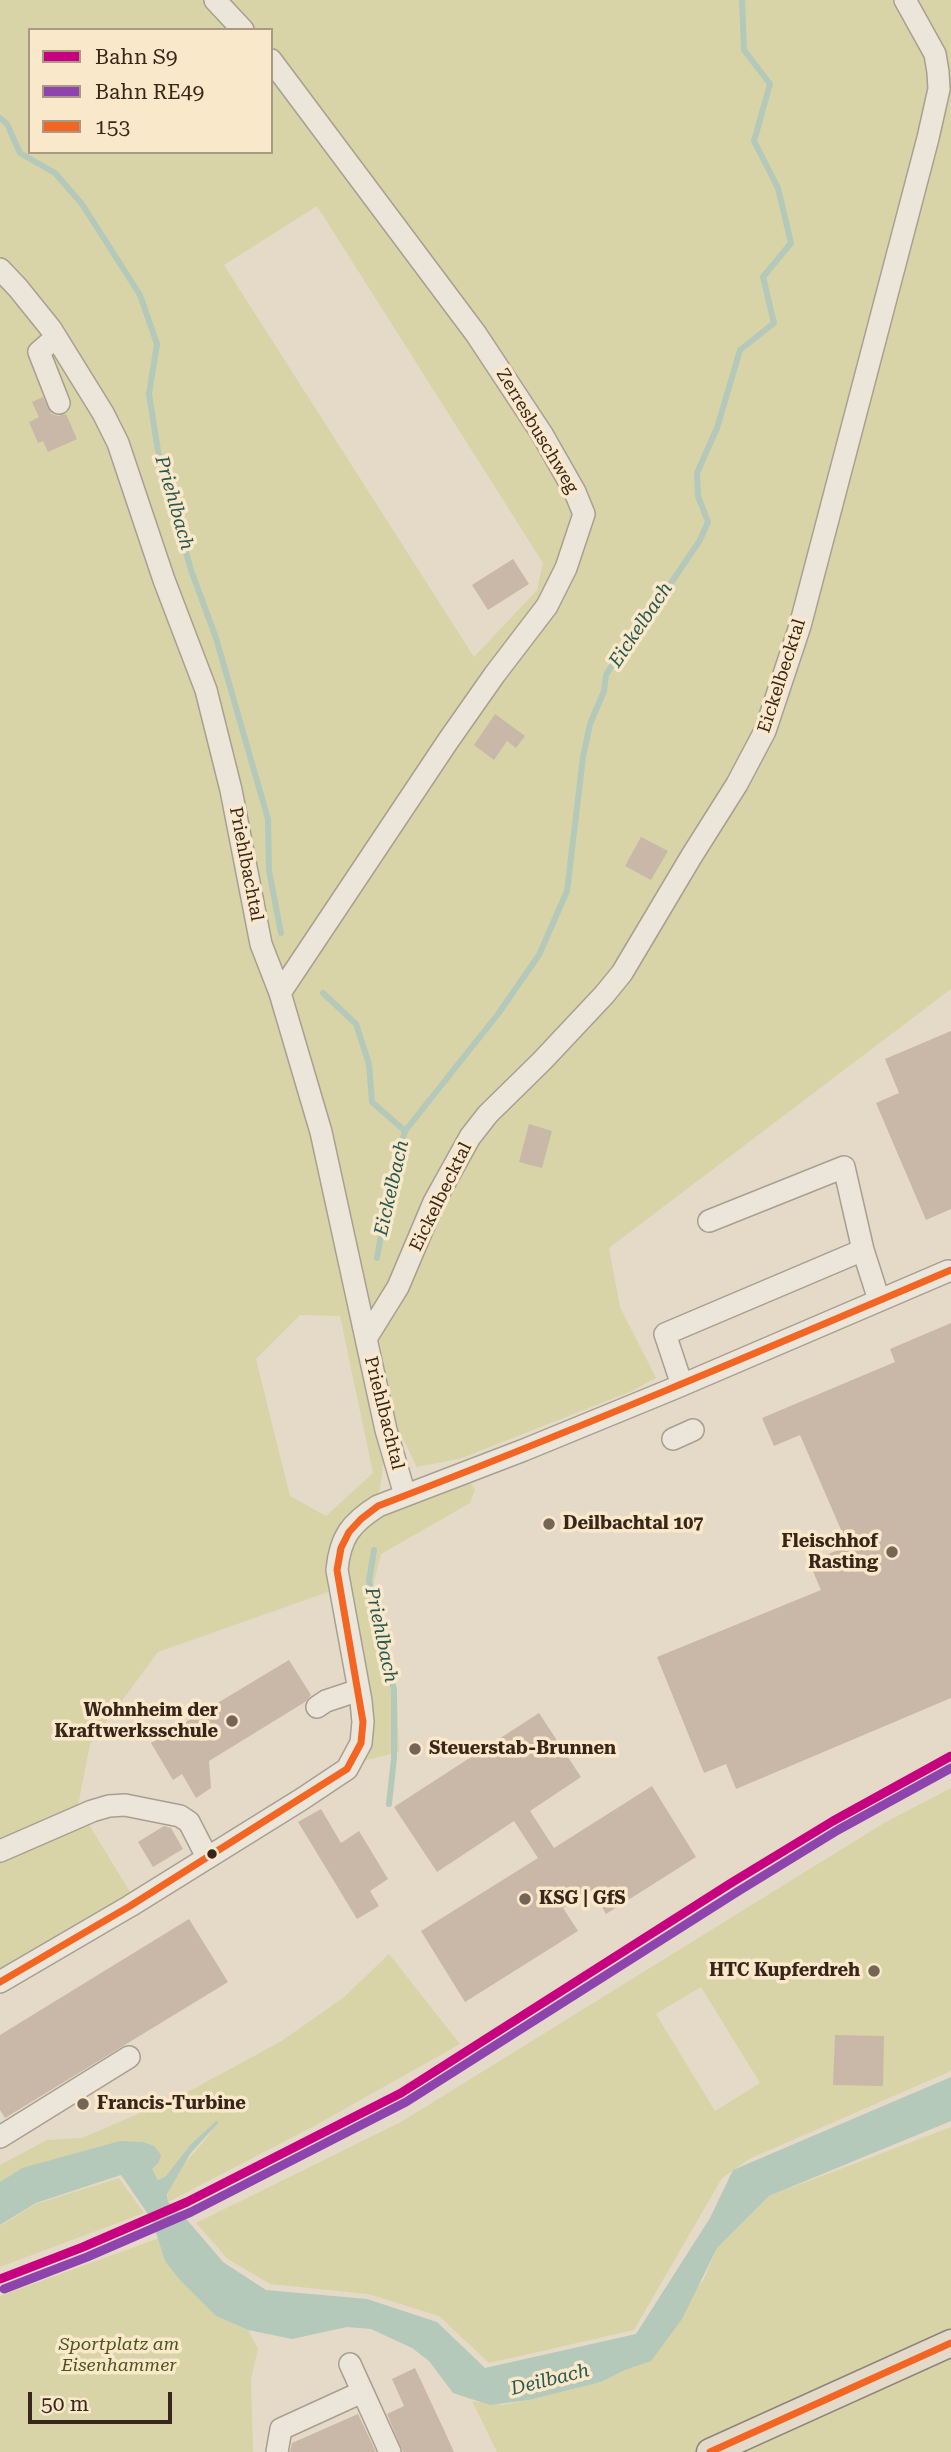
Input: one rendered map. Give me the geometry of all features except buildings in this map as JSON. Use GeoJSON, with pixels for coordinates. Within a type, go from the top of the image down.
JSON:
{"type":"FeatureCollection","features":[{"type":"Feature","properties":{"kind":"main road"},"geometry":{"type":"LineString","coordinates":[[710,2452],[951,2343]]}},
{"type":"Feature","properties":{"kind":"street"},"geometry":{"type":"LineString","coordinates":[[215,0],[241,28]]}},
{"type":"Feature","properties":{"kind":"street","name":"Eickelbecktal"},"geometry":{"type":"LineString","coordinates":[[367,1337],[398,1287],[434,1202],[470,1137],[488,1114],[542,1061],[622,973],[749,763],[774,709],[807,600],[939,89],[935,54],[905,0]]}},
{"type":"Feature","properties":{"kind":"street","name":"Zerresbuschweg"},"geometry":{"type":"LineString","coordinates":[[273,63],[476,334],[542,434],[575,492],[584,514],[566,568],[547,606],[448,741],[280,993]]}},
{"type":"Feature","properties":{"kind":"street","name":"Priehlbachtal"},"geometry":{"type":"LineString","coordinates":[[0,269],[56,337],[103,413],[118,443],[164,580],[206,690],[231,790],[261,944],[280,993],[321,1132],[386,1430],[405,1495]]}},
{"type":"Feature","properties":{"kind":"street"},"geometry":{"type":"LineString","coordinates":[[56,337],[39,352],[59,403]]}},
{"type":"Feature","properties":{"kind":"street"},"geometry":{"type":"LineString","coordinates":[[709,1221],[844,1167],[863,1250],[879,1300]]}},
{"type":"Feature","properties":{"kind":"street"},"geometry":{"type":"LineString","coordinates":[[682,1385],[665,1334],[863,1250]]}},
{"type":"Feature","properties":{"kind":"street"},"geometry":{"type":"LineString","coordinates":[[0,1982],[130,1906],[302,1800],[347,1769],[358,1752],[363,1733],[359,1690],[337,1570],[344,1539],[364,1515],[378,1506],[512,1455],[682,1385],[948,1271]]}},
{"type":"Feature","properties":{"kind":"street"},"geometry":{"type":"LineString","coordinates":[[673,1439],[693,1430]]}},
{"type":"Feature","properties":{"kind":"street"},"geometry":{"type":"LineString","coordinates":[[317,1707],[359,1690]]}},
{"type":"Feature","properties":{"kind":"street"},"geometry":{"type":"LineString","coordinates":[[0,1851],[92,1811],[125,1805],[180,1816],[189,1822],[207,1857]]}},
{"type":"Feature","properties":{"kind":"street"},"geometry":{"type":"LineString","coordinates":[[0,2137],[129,2057]]}},
{"type":"Feature","properties":{"kind":"street"},"geometry":{"type":"LineString","coordinates":[[350,2364],[390,2452]]}},
{"type":"Feature","properties":{"kind":"street"},"geometry":{"type":"LineString","coordinates":[[276,2452],[281,2429],[362,2392]]}},
{"type":"Feature","properties":{"kind":"green space"},"geometry":{"type":"Polygon","coordinates":[[[0,0],[951,0],[951,989],[609,1248],[620,1307],[656,1378],[632,1391],[462,1458],[417,1467],[395,1423],[379,1338],[360,1339],[384,1455],[380,1490],[339,1535],[326,1559],[328,1592],[158,1652],[90,1744],[76,1816],[86,1820],[132,1895],[0,1973],[0,0]],[[317,206],[224,265],[474,657],[537,590],[543,563],[317,206]],[[300,1315],[256,1359],[290,1496],[326,1516],[373,1473],[340,1316],[300,1315]]]}},
{"type":"Feature","properties":{"kind":"green space"},"geometry":{"type":"Polygon","coordinates":[[[468,1479],[475,1490],[470,1503],[381,1554],[372,1590],[388,1646],[397,1696],[399,1752],[354,1763],[359,1754],[343,1590],[347,1542],[363,1520],[468,1479]]]}},
{"type":"Feature","properties":{"kind":"green space"},"geometry":{"type":"Polygon","coordinates":[[[951,1788],[951,2071],[749,2159],[722,2178],[634,2330],[489,2363],[439,2316],[368,2294],[270,2284],[228,2259],[196,2223],[401,2122],[884,1823],[951,1788]],[[701,1987],[656,2014],[715,2111],[760,2083],[701,1987]]]}},
{"type":"Feature","properties":{"kind":"green space"},"geometry":{"type":"Polygon","coordinates":[[[389,1954],[460,2044],[316,2125],[168,2202],[173,2180],[206,2139],[216,2121],[190,2145],[166,2176],[158,2180],[151,2168],[22,2168],[0,2182],[0,2165],[47,2140],[82,2138],[182,2095],[280,2042],[343,1998],[389,1954]]]}},
{"type":"Feature","properties":{"kind":"green space"},"geometry":{"type":"Polygon","coordinates":[[[951,2127],[951,2333],[698,2452],[497,2452],[472,2401],[502,2405],[529,2400],[601,2382],[625,2370],[703,2281],[717,2248],[769,2196],[951,2127]]]}},
{"type":"Feature","properties":{"kind":"green space"},"geometry":{"type":"Polygon","coordinates":[[[119,2178],[144,2213],[0,2267],[0,2226],[36,2204],[119,2178]]]}},
{"type":"Feature","properties":{"kind":"green space","name":"Sportplatz am Eisenhammer"},"geometry":{"type":"Polygon","coordinates":[[[159,2238],[165,2261],[216,2316],[248,2330],[258,2349],[251,2379],[253,2452],[0,2452],[0,2296],[159,2238]]]}},
{"type":"Feature","properties":{"kind":"green space"},"geometry":{"type":"Polygon","coordinates":[[[951,2346],[951,2452],[715,2452],[951,2346]]]}},
{"type":"Feature","properties":{"kind":"water","name":"Deilbach"},"geometry":{"type":"Polygon","coordinates":[[[951,2077],[951,2121],[769,2196],[717,2248],[682,2319],[651,2361],[601,2382],[529,2400],[490,2405],[453,2393],[429,2361],[412,2348],[371,2329],[347,2327],[292,2339],[248,2330],[216,2316],[165,2261],[152,2220],[121,2175],[36,2203],[0,2225],[0,2182],[22,2168],[120,2141],[143,2142],[154,2146],[161,2155],[159,2162],[152,2169],[158,2180],[166,2176],[190,2145],[216,2121],[219,2122],[190,2154],[167,2194],[168,2202],[223,2262],[266,2290],[367,2299],[437,2322],[485,2368],[636,2334],[710,2218],[733,2170],[951,2077]]]}},
{"type":"Feature","properties":{"kind":"waterway","name":"Eickelbach"},"geometry":{"type":"LineString","coordinates":[[377,1258],[388,1195],[405,1131],[498,1014],[539,955],[567,891],[583,757],[590,724],[604,691],[606,675],[627,641],[700,540],[708,522],[698,496],[697,473],[717,428],[740,350],[774,323],[763,277],[791,243],[778,188],[754,141],[770,84],[744,50],[742,0]]}},
{"type":"Feature","properties":{"kind":"waterway","name":"Priehlbach"},"geometry":{"type":"LineString","coordinates":[[0,118],[7,124],[20,153],[55,173],[82,204],[140,295],[157,344],[149,394],[158,451],[191,570],[216,638],[268,819],[269,871],[281,933]]}},
{"type":"Feature","properties":{"kind":"waterway","name":"Priehlbach"},"geometry":{"type":"LineString","coordinates":[[323,993],[356,1024],[369,1064],[372,1102],[405,1131]]}},
{"type":"Feature","properties":{"kind":"waterway","name":"Priehlbach"},"geometry":{"type":"LineString","coordinates":[[374,1550],[369,1581],[394,1690],[394,1758],[389,1804]]}},
{"type":"Feature","properties":{"kind":"rail line","name":"S9"},"geometry":{"type":"LineString","coordinates":[[0,2279],[187,2202],[401,2093],[731,1883],[833,1821],[951,1756]]}},
{"type":"Feature","properties":{"kind":"rail line","name":"RE49"},"geometry":{"type":"LineString","coordinates":[[4,2289],[191,2212],[406,2102],[838,1830],[951,1768]]}},
{"type":"Feature","properties":{"kind":"transit line","name":"153"},"geometry":{"type":"LineString","coordinates":[[0,1982],[130,1906],[347,1769],[361,1743],[363,1722],[337,1570],[341,1548],[349,1532],[378,1506],[594,1420],[951,1270]]}},
{"type":"Feature","properties":{"kind":"transit line","name":"153"},"geometry":{"type":"LineString","coordinates":[[710,2452],[951,2343]]}},
{"type":"Feature","properties":{"kind":"place","name":"Deilbachtal 107"},"geometry":{"type":"Point","coordinates":[549,1524]}},
{"type":"Feature","properties":{"kind":"place","name":"Fleischhof Rasting"},"geometry":{"type":"Point","coordinates":[892,1552]}},
{"type":"Feature","properties":{"kind":"place","name":"Wohnheim der Kraftwerksschule"},"geometry":{"type":"Point","coordinates":[232,1721]}},
{"type":"Feature","properties":{"kind":"place","name":"Steuerstab-Brunnen"},"geometry":{"type":"Point","coordinates":[415,1749]}},
{"type":"Feature","properties":{"kind":"place","name":"KSG | GfS"},"geometry":{"type":"Point","coordinates":[525,1899]}},
{"type":"Feature","properties":{"kind":"place","name":"HTC Kupferdreh"},"geometry":{"type":"Point","coordinates":[874,1971]}},
{"type":"Feature","properties":{"kind":"place","name":"Francis-Turbine"},"geometry":{"type":"Point","coordinates":[83,2104]}}]}
